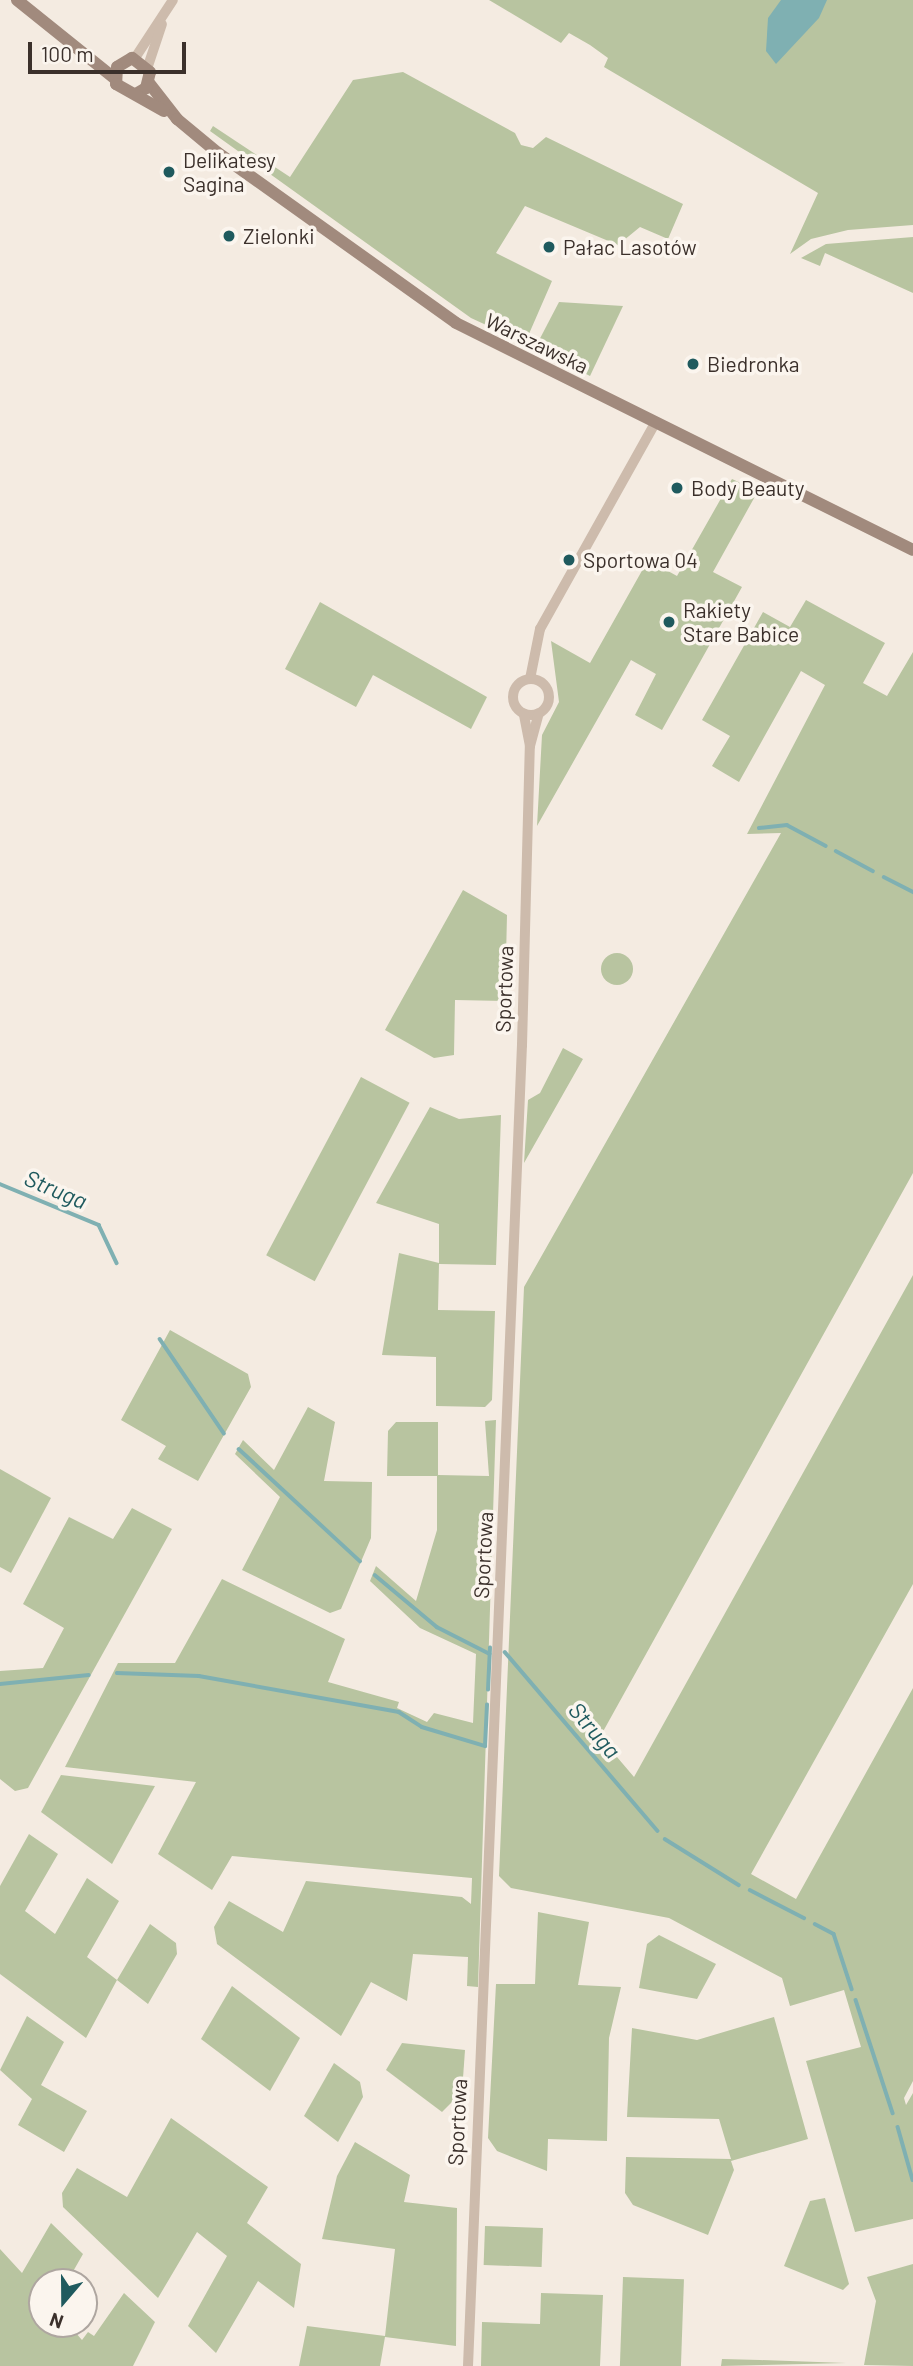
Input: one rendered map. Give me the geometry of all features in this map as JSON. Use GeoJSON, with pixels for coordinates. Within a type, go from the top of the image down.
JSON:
{"type":"FeatureCollection","features":[{"type":"Feature","properties":{"kind":"main road"},"geometry":{"type":"LineString","coordinates":[[17,0],[114,78],[119,89],[136,94],[149,83],[148,66],[135,58],[121,62],[85,53]]}},
{"type":"Feature","properties":{"kind":"main road"},"geometry":{"type":"LineString","coordinates":[[114,78],[121,62]]}},
{"type":"Feature","properties":{"kind":"main road","name":"Warszawska"},"geometry":{"type":"LineString","coordinates":[[149,83],[176,117]]}},
{"type":"Feature","properties":{"kind":"main road","name":"Warszawska"},"geometry":{"type":"LineString","coordinates":[[136,94],[176,117],[379,274],[456,323],[913,550]]}},
{"type":"Feature","properties":{"kind":"street"},"geometry":{"type":"LineString","coordinates":[[135,58],[173,0]]}},
{"type":"Feature","properties":{"kind":"street"},"geometry":{"type":"LineString","coordinates":[[148,66],[164,14]]}},
{"type":"Feature","properties":{"kind":"street"},"geometry":{"type":"LineString","coordinates":[[530,679],[540,629],[655,423]]}},
{"type":"Feature","properties":{"kind":"street","name":"Sportowa"},"geometry":{"type":"LineString","coordinates":[[468,2366],[530,746],[524,714],[513,693],[530,679],[548,693],[530,746]]}},
{"type":"Feature","properties":{"kind":"street"},"geometry":{"type":"LineString","coordinates":[[524,714],[539,713]]}},
{"type":"Feature","properties":{"kind":"green space"},"geometry":{"type":"Polygon","coordinates":[[[489,0],[913,0],[913,225],[848,230],[811,239],[790,254],[818,193],[604,67],[608,58],[590,45],[569,33],[561,43],[489,0]]]}},
{"type":"Feature","properties":{"kind":"green space"},"geometry":{"type":"Polygon","coordinates":[[[403,72],[515,133],[521,145],[533,148],[546,137],[683,204],[668,239],[640,227],[618,245],[525,206],[496,253],[552,281],[525,343],[471,318],[210,131],[213,126],[290,177],[353,80],[403,72]]]}},
{"type":"Feature","properties":{"kind":"green space"},"geometry":{"type":"Polygon","coordinates":[[[913,237],[913,293],[825,253],[820,266],[801,258],[826,244],[913,237]]]}},
{"type":"Feature","properties":{"kind":"green space"},"geometry":{"type":"Polygon","coordinates":[[[559,302],[623,306],[590,376],[535,348],[559,302]]]}},
{"type":"Feature","properties":{"kind":"green space"},"geometry":{"type":"Polygon","coordinates":[[[732,479],[758,491],[713,572],[742,587],[662,730],[635,715],[656,674],[631,660],[537,826],[542,735],[559,702],[551,641],[590,663],[648,560],[677,576],[732,479]]]}},
{"type":"Feature","properties":{"kind":"green space"},"geometry":{"type":"Polygon","coordinates":[[[806,600],[885,643],[863,683],[887,696],[913,652],[913,1173],[600,1737],[634,1777],[913,1275],[913,1584],[751,1874],[796,1899],[913,1688],[913,2081],[904,2098],[906,2105],[913,2093],[913,2219],[855,2232],[806,2061],[861,2047],[844,1990],[790,2006],[782,1978],[669,1918],[511,1888],[499,1876],[524,1287],[781,833],[747,834],[825,685],[801,671],[739,782],[712,766],[730,736],[702,720],[763,612],[790,627],[806,600]]]}},
{"type":"Feature","properties":{"kind":"green space"},"geometry":{"type":"Polygon","coordinates":[[[320,602],[487,697],[471,729],[373,675],[356,707],[285,669],[320,602]]]}},
{"type":"Feature","properties":{"kind":"green space"},"geometry":{"type":"Polygon","coordinates":[[[463,890],[507,915],[505,1001],[455,1000],[454,1055],[434,1058],[385,1030],[463,890]]]}},
{"type":"Feature","properties":{"kind":"green space"},"geometry":{"type":"Polygon","coordinates":[[[617,953],[628,958],[633,969],[628,980],[617,985],[606,980],[601,969],[606,958],[617,953]]]}},
{"type":"Feature","properties":{"kind":"green space"},"geometry":{"type":"Polygon","coordinates":[[[563,1048],[583,1059],[524,1163],[528,1100],[540,1093],[563,1048]]]}},
{"type":"Feature","properties":{"kind":"green space"},"geometry":{"type":"Polygon","coordinates":[[[361,1077],[410,1103],[315,1281],[266,1255],[361,1077]]]}},
{"type":"Feature","properties":{"kind":"green space"},"geometry":{"type":"Polygon","coordinates":[[[430,1107],[459,1119],[501,1115],[496,1265],[439,1264],[438,1310],[495,1311],[492,1400],[485,1407],[436,1406],[436,1357],[382,1355],[399,1253],[439,1263],[439,1224],[376,1203],[430,1107]]]}},
{"type":"Feature","properties":{"kind":"green space"},"geometry":{"type":"Polygon","coordinates":[[[170,1330],[248,1374],[251,1387],[198,1481],[158,1459],[166,1446],[121,1420],[170,1330]]]}},
{"type":"Feature","properties":{"kind":"green space"},"geometry":{"type":"Polygon","coordinates":[[[308,1407],[335,1422],[324,1481],[372,1482],[371,1538],[341,1609],[330,1613],[242,1570],[280,1497],[235,1454],[243,1440],[274,1470],[308,1407]]]}},
{"type":"Feature","properties":{"kind":"green space"},"geometry":{"type":"Polygon","coordinates":[[[496,1420],[478,1987],[467,1986],[468,1957],[413,1954],[407,2001],[371,1982],[341,2036],[217,1944],[214,1927],[229,1901],[283,1932],[306,1881],[462,1897],[471,1904],[472,1878],[232,1856],[212,1890],[158,1854],[196,1782],[65,1767],[118,1663],[175,1663],[222,1579],[345,1639],[328,1682],[399,1702],[397,1708],[427,1722],[434,1713],[473,1723],[476,1654],[420,1628],[370,1581],[376,1566],[416,1601],[437,1530],[437,1476],[387,1476],[388,1431],[396,1422],[438,1422],[438,1475],[489,1476],[485,1421],[496,1420]]]}},
{"type":"Feature","properties":{"kind":"green space"},"geometry":{"type":"Polygon","coordinates":[[[0,1469],[51,1498],[11,1573],[0,1567],[0,1469]]]}},
{"type":"Feature","properties":{"kind":"green space"},"geometry":{"type":"Polygon","coordinates":[[[132,1508],[172,1529],[28,1788],[15,1791],[0,1779],[0,1671],[43,1668],[64,1628],[23,1604],[69,1517],[113,1539],[132,1508]]]}},
{"type":"Feature","properties":{"kind":"green space"},"geometry":{"type":"Polygon","coordinates":[[[61,1775],[155,1786],[112,1864],[41,1812],[61,1775]]]}},
{"type":"Feature","properties":{"kind":"green space"},"geometry":{"type":"Polygon","coordinates":[[[29,1834],[58,1854],[25,1911],[55,1934],[87,1878],[119,1901],[87,1957],[117,1980],[86,2038],[0,1974],[0,1886],[29,1834]]]}},
{"type":"Feature","properties":{"kind":"green space"},"geometry":{"type":"Polygon","coordinates":[[[538,1912],[589,1922],[578,1985],[621,1987],[609,2038],[607,2141],[548,2139],[547,2171],[497,2151],[488,2138],[496,1984],[535,1984],[538,1912]]]}},
{"type":"Feature","properties":{"kind":"green space"},"geometry":{"type":"Polygon","coordinates":[[[150,1924],[176,1943],[177,1954],[148,2004],[117,1980],[150,1924]]]}},
{"type":"Feature","properties":{"kind":"green space"},"geometry":{"type":"Polygon","coordinates":[[[659,1935],[716,1964],[697,1999],[639,1988],[647,1944],[659,1935]]]}},
{"type":"Feature","properties":{"kind":"green space"},"geometry":{"type":"Polygon","coordinates":[[[232,1986],[300,2038],[270,2091],[201,2039],[232,1986]]]}},
{"type":"Feature","properties":{"kind":"green space"},"geometry":{"type":"Polygon","coordinates":[[[27,2016],[64,2042],[41,2085],[87,2111],[64,2152],[18,2125],[32,2099],[0,2070],[27,2016]]]}},
{"type":"Feature","properties":{"kind":"green space"},"geometry":{"type":"Polygon","coordinates":[[[774,2017],[808,2139],[731,2161],[734,2170],[708,2235],[633,2205],[625,2193],[626,2157],[731,2159],[719,2119],[627,2117],[632,2028],[697,2040],[774,2017]]]}},
{"type":"Feature","properties":{"kind":"green space"},"geometry":{"type":"Polygon","coordinates":[[[402,2043],[465,2050],[462,2092],[442,2112],[386,2070],[402,2043]]]}},
{"type":"Feature","properties":{"kind":"green space"},"geometry":{"type":"Polygon","coordinates":[[[334,2063],[360,2082],[363,2097],[338,2142],[304,2116],[334,2063]]]}},
{"type":"Feature","properties":{"kind":"green space"},"geometry":{"type":"Polygon","coordinates":[[[171,2118],[268,2187],[247,2223],[301,2264],[294,2308],[258,2281],[216,2353],[188,2326],[227,2256],[197,2232],[158,2298],[63,2207],[62,2193],[77,2168],[127,2197],[171,2118]]]}},
{"type":"Feature","properties":{"kind":"green space"},"geometry":{"type":"Polygon","coordinates":[[[355,2142],[410,2175],[404,2202],[457,2208],[456,2346],[385,2337],[380,2366],[299,2366],[307,2326],[385,2336],[395,2249],[322,2239],[337,2176],[355,2142]]]}},
{"type":"Feature","properties":{"kind":"green space"},"geometry":{"type":"Polygon","coordinates":[[[825,2198],[849,2284],[843,2290],[784,2266],[810,2201],[825,2198]]]}},
{"type":"Feature","properties":{"kind":"green space"},"geometry":{"type":"Polygon","coordinates":[[[51,2223],[83,2254],[75,2268],[28,2268],[28,2338],[98,2338],[98,2330],[124,2293],[155,2322],[133,2366],[0,2366],[0,2249],[22,2273],[51,2223]]]}},
{"type":"Feature","properties":{"kind":"green space"},"geometry":{"type":"Polygon","coordinates":[[[485,2226],[543,2228],[542,2267],[484,2265],[485,2226]]]}},
{"type":"Feature","properties":{"kind":"green space"},"geometry":{"type":"Polygon","coordinates":[[[913,2264],[913,2366],[864,2365],[876,2301],[867,2277],[913,2264]]]}},
{"type":"Feature","properties":{"kind":"green space"},"geometry":{"type":"Polygon","coordinates":[[[623,2277],[684,2279],[681,2366],[620,2366],[623,2277]]]}},
{"type":"Feature","properties":{"kind":"green space"},"geometry":{"type":"Polygon","coordinates":[[[541,2293],[603,2295],[600,2366],[481,2366],[482,2322],[540,2324],[541,2293]]]}},
{"type":"Feature","properties":{"kind":"green space"},"geometry":{"type":"Polygon","coordinates":[[[722,2359],[760,2360],[846,2363],[721,2366],[722,2359]]]}},
{"type":"Feature","properties":{"kind":"water"},"geometry":{"type":"Polygon","coordinates":[[[781,0],[827,0],[819,18],[776,64],[766,51],[768,18],[781,0]]]}},
{"type":"Feature","properties":{"kind":"waterway"},"geometry":{"type":"LineString","coordinates":[[759,828],[787,825],[826,846]]}},
{"type":"Feature","properties":{"kind":"waterway"},"geometry":{"type":"LineString","coordinates":[[836,851],[873,871]]}},
{"type":"Feature","properties":{"kind":"waterway"},"geometry":{"type":"LineString","coordinates":[[884,877],[913,892]]}},
{"type":"Feature","properties":{"kind":"waterway","name":"Struga"},"geometry":{"type":"LineString","coordinates":[[0,1184],[99,1225],[117,1263]]}},
{"type":"Feature","properties":{"kind":"waterway","name":"Struga"},"geometry":{"type":"LineString","coordinates":[[160,1339],[224,1433]]}},
{"type":"Feature","properties":{"kind":"waterway","name":"Struga"},"geometry":{"type":"LineString","coordinates":[[239,1449],[360,1561]]}},
{"type":"Feature","properties":{"kind":"waterway","name":"Struga"},"geometry":{"type":"LineString","coordinates":[[375,1575],[437,1627],[490,1654]]}},
{"type":"Feature","properties":{"kind":"waterway"},"geometry":{"type":"LineString","coordinates":[[488,1690],[490,1648]]}},
{"type":"Feature","properties":{"kind":"waterway","name":"Struga"},"geometry":{"type":"LineString","coordinates":[[505,1652],[658,1831]]}},
{"type":"Feature","properties":{"kind":"waterway"},"geometry":{"type":"LineString","coordinates":[[117,1673],[199,1676],[399,1712],[422,1727],[485,1746],[487,1705]]}},
{"type":"Feature","properties":{"kind":"waterway"},"geometry":{"type":"LineString","coordinates":[[0,1684],[89,1675]]}},
{"type":"Feature","properties":{"kind":"waterway","name":"Struga"},"geometry":{"type":"LineString","coordinates":[[665,1839],[739,1885]]}},
{"type":"Feature","properties":{"kind":"waterway","name":"Struga"},"geometry":{"type":"LineString","coordinates":[[750,1890],[804,1918]]}},
{"type":"Feature","properties":{"kind":"waterway","name":"Struga"},"geometry":{"type":"LineString","coordinates":[[815,1924],[834,1934],[852,1989]]}},
{"type":"Feature","properties":{"kind":"waterway","name":"Struga"},"geometry":{"type":"LineString","coordinates":[[856,2000],[893,2113]]}},
{"type":"Feature","properties":{"kind":"waterway","name":"Struga"},"geometry":{"type":"LineString","coordinates":[[898,2127],[913,2180]]}},
{"type":"Feature","properties":{"kind":"place","name":"Delikatesy Sagina"},"geometry":{"type":"Point","coordinates":[169,172]}},
{"type":"Feature","properties":{"kind":"place","name":"Zielonki"},"geometry":{"type":"Point","coordinates":[229,236]}},
{"type":"Feature","properties":{"kind":"place","name":"Pałac Lasotów"},"geometry":{"type":"Point","coordinates":[549,247]}},
{"type":"Feature","properties":{"kind":"place","name":"Biedronka"},"geometry":{"type":"Point","coordinates":[693,364]}},
{"type":"Feature","properties":{"kind":"place","name":"Body Beauty"},"geometry":{"type":"Point","coordinates":[677,488]}},
{"type":"Feature","properties":{"kind":"place","name":"Sportowa 04"},"geometry":{"type":"Point","coordinates":[569,560]}},
{"type":"Feature","properties":{"kind":"place","name":"Rakiety Stare Babice"},"geometry":{"type":"Point","coordinates":[669,622]}}]}
